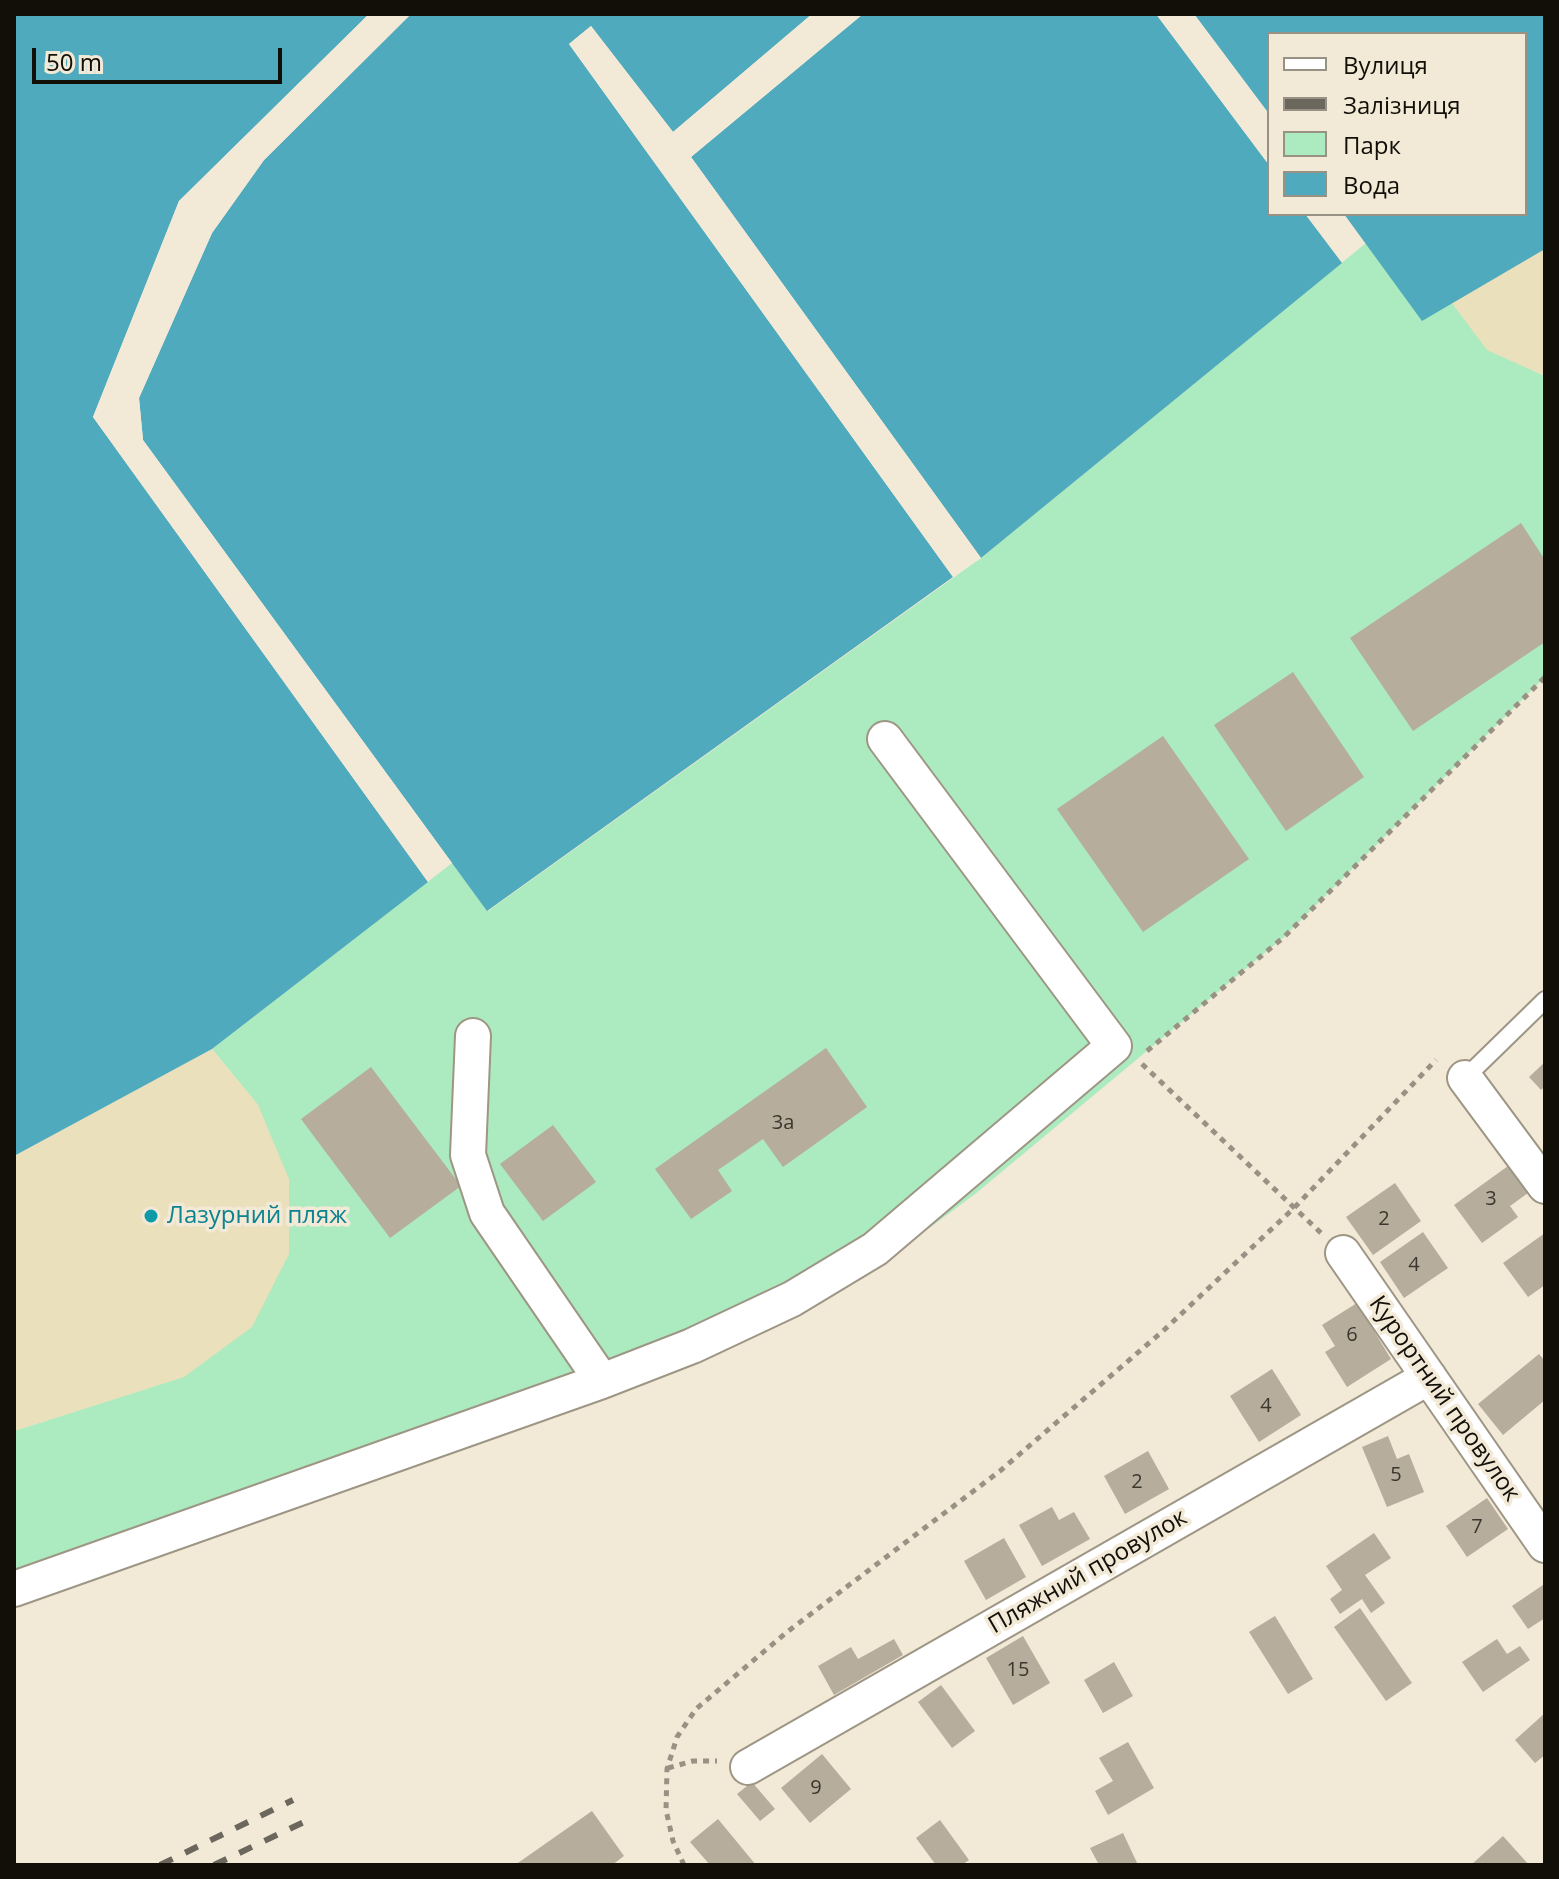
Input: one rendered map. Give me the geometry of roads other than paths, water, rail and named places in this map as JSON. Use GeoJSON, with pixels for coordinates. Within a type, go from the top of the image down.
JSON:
{"type":"FeatureCollection","features":[{"type":"Feature","properties":{"kind":"street"},"geometry":{"type":"LineString","coordinates":[[14,1589],[602,1381],[692,1346],[792,1299],[875,1249],[1114,1046],[885,739]]}},
{"type":"Feature","properties":{"kind":"street"},"geometry":{"type":"LineString","coordinates":[[473,1036],[468,1155],[487,1213],[602,1381]]}},
{"type":"Feature","properties":{"kind":"street"},"geometry":{"type":"LineString","coordinates":[[1465,1078],[1545,1186]]}},
{"type":"Feature","properties":{"kind":"street","name":"Курортний провулок"},"geometry":{"type":"LineString","coordinates":[[1343,1253],[1545,1545]]}},
{"type":"Feature","properties":{"kind":"street","name":"Пляжний провулок"},"geometry":{"type":"LineString","coordinates":[[748,1767],[1429,1377]]}},
{"type":"Feature","properties":{"kind":"lane"},"geometry":{"type":"LineString","coordinates":[[1465,1078],[1545,1000]]}},
{"type":"Feature","properties":{"kind":"water"},"geometry":{"type":"Polygon","coordinates":[[[14,14],[369,14],[179,201],[93,417],[428,882],[212,1049],[14,1156],[14,14]]]}},
{"type":"Feature","properties":{"kind":"water"},"geometry":{"type":"Polygon","coordinates":[[[411,14],[812,14],[673,132],[591,26],[569,44],[953,577],[487,911],[143,440],[139,398],[212,233],[264,160],[411,14]]]}},
{"type":"Feature","properties":{"kind":"water"},"geometry":{"type":"Polygon","coordinates":[[[863,14],[1156,14],[1267,162],[1267,216],[1307,216],[1342,263],[981,558],[691,157],[863,14]]]}},
{"type":"Feature","properties":{"kind":"water"},"geometry":{"type":"Polygon","coordinates":[[[1194,14],[1545,14],[1545,249],[1422,321],[1345,216],[1527,216],[1527,32],[1267,32],[1267,111],[1194,14]]]}},
{"type":"Feature","properties":{"kind":"railway"},"geometry":{"type":"LineString","coordinates":[[160,1865],[293,1800]]}},
{"type":"Feature","properties":{"kind":"railway"},"geometry":{"type":"LineString","coordinates":[[214,1865],[304,1822]]}},
{"type":"Feature","properties":{"kind":"place","name":"Лазурний пляж"},"geometry":{"type":"Point","coordinates":[151,1216]}}]}
